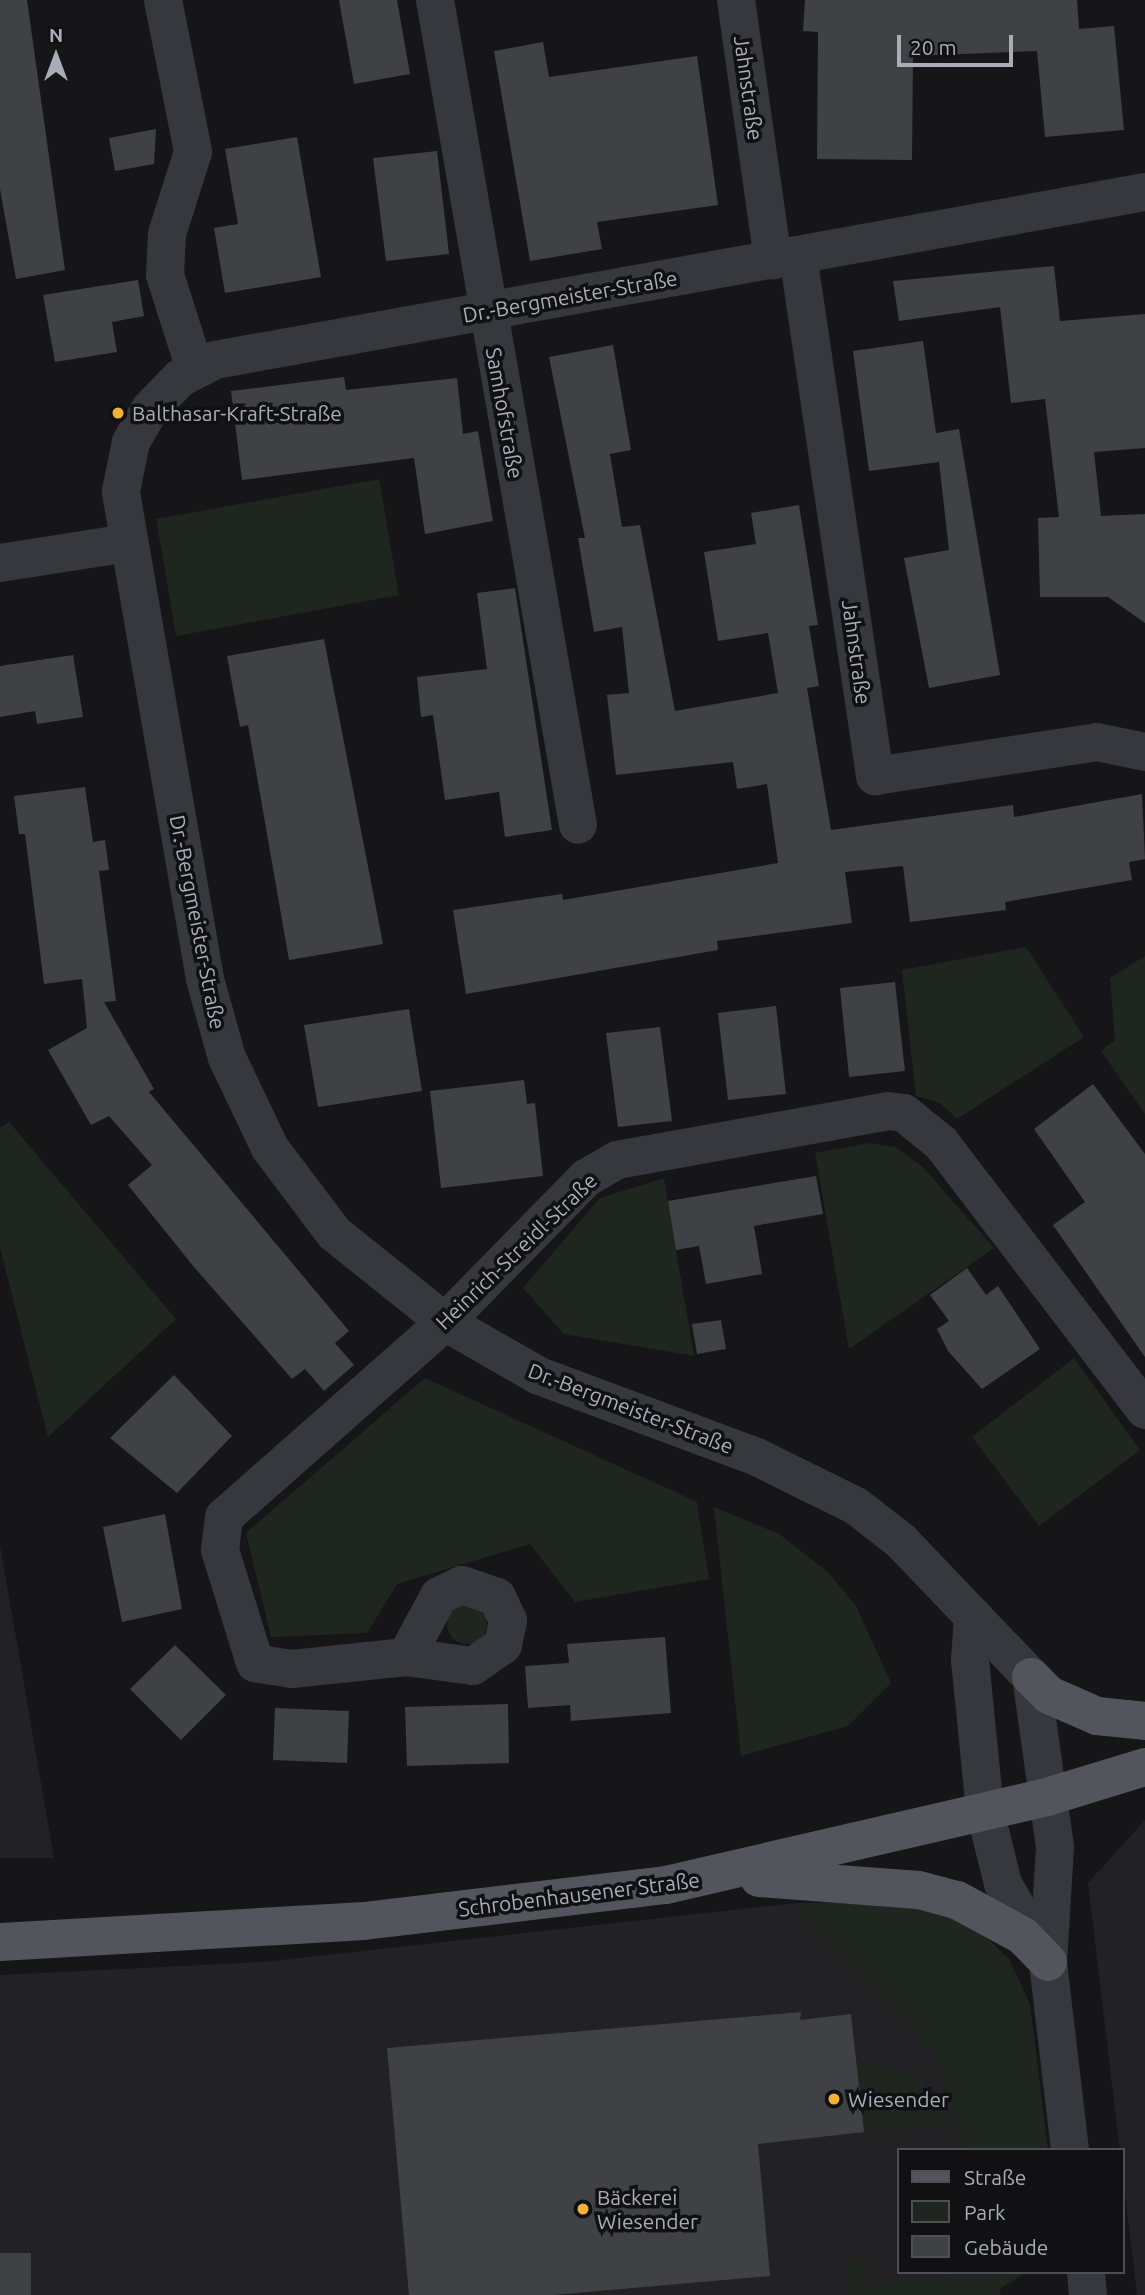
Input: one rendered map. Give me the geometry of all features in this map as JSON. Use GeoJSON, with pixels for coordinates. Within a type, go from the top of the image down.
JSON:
{"type":"FeatureCollection","features":[{"type":"Feature","properties":{"kind":"main road"},"geometry":{"type":"LineString","coordinates":[[1031,1677],[1049,1695],[1085,1712],[1145,1721]]}},
{"type":"Feature","properties":{"kind":"main road","name":"Schrobenhausener Straße"},"geometry":{"type":"LineString","coordinates":[[0,1942],[364,1921],[726,1875],[1050,1796],[1145,1767]]}},
{"type":"Feature","properties":{"kind":"main road"},"geometry":{"type":"LineString","coordinates":[[726,1875],[945,1896],[993,1917],[1048,1962]]}},
{"type":"Feature","properties":{"kind":"street"},"geometry":{"type":"LineString","coordinates":[[163,0],[193,152],[167,234],[165,275],[195,369]]}},
{"type":"Feature","properties":{"kind":"street","name":"Samhofstraße"},"geometry":{"type":"LineString","coordinates":[[435,0],[578,825]]}},
{"type":"Feature","properties":{"kind":"street","name":"Jahnstraße"},"geometry":{"type":"LineString","coordinates":[[736,0],[786,258],[875,776],[1097,742],[1145,752]]}},
{"type":"Feature","properties":{"kind":"street","name":"Dr.-Bergmeister-Straße"},"geometry":{"type":"LineString","coordinates":[[1031,1677],[901,1541],[856,1506],[757,1457],[539,1376],[445,1322],[334,1233],[270,1148],[227,1058],[205,979],[121,491],[131,442],[164,392],[195,369],[282,346],[487,312],[1145,192]]}},
{"type":"Feature","properties":{"kind":"street"},"geometry":{"type":"LineString","coordinates":[[0,563],[128,543]]}},
{"type":"Feature","properties":{"kind":"street","name":"Heinrich-Streidl-Straße"},"geometry":{"type":"LineString","coordinates":[[406,1657],[292,1669],[255,1663],[241,1634],[219,1530],[235,1506],[445,1322],[586,1178],[617,1160],[888,1111],[919,1120],[941,1143],[1139,1392]]}},
{"type":"Feature","properties":{"kind":"street"},"geometry":{"type":"LineString","coordinates":[[973,1616],[970,1660],[985,1811],[1003,1884],[1048,1962]]}},
{"type":"Feature","properties":{"kind":"street"},"geometry":{"type":"LineString","coordinates":[[1031,1677],[1050,1796],[1056,1907],[1048,1962],[1070,2148]]}},
{"type":"Feature","properties":{"kind":"street"},"geometry":{"type":"LineString","coordinates":[[1086,2274],[1088,2295]]}},
{"type":"Feature","properties":{"kind":"shaded area"},"geometry":{"type":"Polygon","coordinates":[[[0,1545],[54,1858],[0,1858],[0,1545]]]}},
{"type":"Feature","properties":{"kind":"shaded area"},"geometry":{"type":"Polygon","coordinates":[[[1145,1820],[1145,2295],[1137,2295],[1124,2186],[1124,2148],[1120,2148],[1088,1883],[1145,1820]]]}},
{"type":"Feature","properties":{"kind":"shaded area"},"geometry":{"type":"Polygon","coordinates":[[[795,1903],[936,2055],[961,2148],[897,2148],[897,2274],[996,2274],[1001,2295],[0,2295],[0,1975],[262,1962],[795,1903]]]}},
{"type":"Feature","properties":{"kind":"green space"},"geometry":{"type":"Polygon","coordinates":[[[379,479],[399,595],[176,636],[156,519],[379,479]]]}},
{"type":"Feature","properties":{"kind":"green space"},"geometry":{"type":"Polygon","coordinates":[[[1026,947],[1084,1037],[957,1119],[940,1103],[916,1096],[902,970],[1026,947]]]}},
{"type":"Feature","properties":{"kind":"green space"},"geometry":{"type":"Polygon","coordinates":[[[1145,956],[1145,1114],[1101,1051],[1115,1040],[1110,978],[1145,956]]]}},
{"type":"Feature","properties":{"kind":"green space"},"geometry":{"type":"Polygon","coordinates":[[[9,1122],[176,1319],[48,1437],[0,1248],[0,1128],[9,1122]]]}},
{"type":"Feature","properties":{"kind":"green space"},"geometry":{"type":"Polygon","coordinates":[[[870,1143],[895,1147],[922,1166],[994,1248],[849,1349],[815,1153],[870,1143]]]}},
{"type":"Feature","properties":{"kind":"green space"},"geometry":{"type":"Polygon","coordinates":[[[664,1178],[694,1356],[564,1334],[523,1288],[600,1198],[664,1178]]]}},
{"type":"Feature","properties":{"kind":"green space"},"geometry":{"type":"Polygon","coordinates":[[[1074,1358],[1140,1450],[1039,1526],[972,1437],[1074,1358]]]}},
{"type":"Feature","properties":{"kind":"green space"},"geometry":{"type":"Polygon","coordinates":[[[425,1378],[697,1502],[709,1579],[575,1602],[530,1544],[397,1584],[367,1633],[271,1637],[246,1533],[425,1378]]]}},
{"type":"Feature","properties":{"kind":"green space"},"geometry":{"type":"Polygon","coordinates":[[[714,1507],[779,1534],[827,1571],[856,1606],[891,1683],[848,1726],[741,1756],[714,1507]]]}},
{"type":"Feature","properties":{"kind":"green space"},"geometry":{"type":"Polygon","coordinates":[[[467,1604],[481,1610],[487,1624],[481,1638],[467,1644],[453,1638],[447,1624],[453,1610],[467,1604]]]}},
{"type":"Feature","properties":{"kind":"green space"},"geometry":{"type":"Polygon","coordinates":[[[889,1902],[943,1912],[976,1927],[1009,1959],[1030,2004],[1048,2148],[961,2148],[936,2055],[795,1903],[889,1902]]]}},
{"type":"Feature","properties":{"kind":"green space"},"geometry":{"type":"Polygon","coordinates":[[[857,2066],[892,2067],[920,2078],[947,2123],[864,2132],[857,2066]]]}},
{"type":"Feature","properties":{"kind":"green space"},"geometry":{"type":"Polygon","coordinates":[[[862,2259],[864,2285],[1025,2274],[989,2295],[849,2295],[846,2261],[862,2259]]]}},
{"type":"Feature","properties":{"kind":"building"},"geometry":{"type":"Polygon","coordinates":[[[0,0],[27,0],[65,270],[16,279],[0,189],[0,0]]]}},
{"type":"Feature","properties":{"kind":"building"},"geometry":{"type":"Polygon","coordinates":[[[339,0],[397,0],[410,74],[354,84],[339,0]]]}},
{"type":"Feature","properties":{"kind":"building"},"geometry":{"type":"Polygon","coordinates":[[[805,0],[1077,0],[1079,29],[1114,26],[1124,130],[1045,137],[1037,51],[913,56],[912,160],[817,159],[818,32],[803,31],[805,0]]]}},
{"type":"Feature","properties":{"kind":"building"},"geometry":{"type":"Polygon","coordinates":[[[543,42],[549,77],[697,56],[718,205],[597,222],[602,249],[530,261],[494,51],[543,42]]]}},
{"type":"Feature","properties":{"kind":"building"},"geometry":{"type":"Polygon","coordinates":[[[156,129],[154,164],[115,171],[109,138],[156,129]]]}},
{"type":"Feature","properties":{"kind":"building"},"geometry":{"type":"Polygon","coordinates":[[[297,137],[321,277],[225,293],[214,228],[238,224],[225,149],[297,137]]]}},
{"type":"Feature","properties":{"kind":"building"},"geometry":{"type":"Polygon","coordinates":[[[437,151],[449,254],[386,261],[373,158],[437,151]]]}},
{"type":"Feature","properties":{"kind":"building"},"geometry":{"type":"Polygon","coordinates":[[[1054,266],[1060,321],[1145,314],[1145,448],[1094,452],[1101,516],[1145,514],[1145,623],[1108,597],[1040,597],[1038,518],[1059,517],[1045,399],[1011,403],[1000,307],[899,321],[893,281],[1054,266]]]}},
{"type":"Feature","properties":{"kind":"building"},"geometry":{"type":"Polygon","coordinates":[[[138,280],[144,316],[112,322],[117,352],[55,362],[43,295],[138,280]]]}},
{"type":"Feature","properties":{"kind":"building"},"geometry":{"type":"Polygon","coordinates":[[[923,341],[936,433],[959,429],[1000,675],[929,688],[904,558],[949,550],[939,462],[869,471],[853,351],[923,341]]]}},
{"type":"Feature","properties":{"kind":"building"},"geometry":{"type":"Polygon","coordinates":[[[613,345],[631,450],[610,454],[622,527],[640,525],[675,711],[778,693],[768,633],[718,641],[704,552],[756,544],[751,513],[799,505],[818,625],[809,626],[819,686],[807,688],[831,830],[1013,805],[1014,817],[1142,794],[1145,859],[1129,862],[1132,880],[1005,902],[1006,910],[910,922],[903,866],[845,872],[852,923],[717,941],[718,950],[466,994],[453,910],[562,894],[563,900],[778,863],[767,784],[737,789],[733,762],[616,775],[607,695],[629,693],[622,627],[594,632],[578,538],[585,538],[549,357],[613,345]]]}},
{"type":"Feature","properties":{"kind":"building"},"geometry":{"type":"Polygon","coordinates":[[[344,377],[346,390],[457,378],[463,434],[478,431],[493,521],[425,534],[414,458],[242,480],[231,391],[344,377]]]}},
{"type":"Feature","properties":{"kind":"building"},"geometry":{"type":"Polygon","coordinates":[[[515,588],[552,830],[505,837],[499,792],[445,800],[433,715],[421,717],[417,677],[487,669],[477,593],[515,588]]]}},
{"type":"Feature","properties":{"kind":"building"},"geometry":{"type":"Polygon","coordinates":[[[324,639],[383,944],[289,960],[248,725],[240,727],[227,656],[324,639]]]}},
{"type":"Feature","properties":{"kind":"building"},"geometry":{"type":"Polygon","coordinates":[[[73,655],[83,717],[37,724],[35,711],[0,717],[0,666],[73,655]]]}},
{"type":"Feature","properties":{"kind":"building"},"geometry":{"type":"Polygon","coordinates":[[[85,787],[93,842],[105,840],[109,870],[99,871],[116,1001],[104,1002],[154,1089],[149,1092],[349,1331],[335,1343],[354,1365],[324,1391],[305,1369],[292,1379],[194,1267],[128,1185],[152,1165],[109,1116],[91,1125],[48,1050],[87,1028],[82,979],[44,984],[25,834],[19,834],[14,796],[85,787]]]}},
{"type":"Feature","properties":{"kind":"building"},"geometry":{"type":"Polygon","coordinates":[[[895,982],[905,1071],[849,1077],[840,988],[895,982]]]}},
{"type":"Feature","properties":{"kind":"building"},"geometry":{"type":"Polygon","coordinates":[[[776,1006],[786,1094],[728,1100],[718,1013],[776,1006]]]}},
{"type":"Feature","properties":{"kind":"building"},"geometry":{"type":"Polygon","coordinates":[[[409,1009],[422,1091],[318,1107],[304,1025],[409,1009]]]}},
{"type":"Feature","properties":{"kind":"building"},"geometry":{"type":"Polygon","coordinates":[[[660,1027],[672,1121],[618,1127],[606,1033],[660,1027]]]}},
{"type":"Feature","properties":{"kind":"building"},"geometry":{"type":"Polygon","coordinates":[[[524,1080],[527,1104],[535,1103],[543,1176],[441,1188],[430,1091],[524,1080]]]}},
{"type":"Feature","properties":{"kind":"building"},"geometry":{"type":"Polygon","coordinates":[[[1093,1084],[1145,1154],[1145,1357],[1053,1225],[1085,1202],[1034,1129],[1093,1084]]]}},
{"type":"Feature","properties":{"kind":"building"},"geometry":{"type":"Polygon","coordinates":[[[816,1176],[823,1214],[754,1226],[762,1274],[706,1284],[699,1246],[676,1250],[668,1201],[816,1176]]]}},
{"type":"Feature","properties":{"kind":"building"},"geometry":{"type":"Polygon","coordinates":[[[967,1268],[986,1295],[998,1286],[1040,1349],[982,1389],[948,1351],[937,1329],[949,1321],[930,1295],[967,1268]]]}},
{"type":"Feature","properties":{"kind":"building"},"geometry":{"type":"Polygon","coordinates":[[[721,1320],[726,1349],[697,1354],[692,1324],[721,1320]]]}},
{"type":"Feature","properties":{"kind":"building"},"geometry":{"type":"Polygon","coordinates":[[[174,1375],[232,1436],[177,1493],[110,1438],[174,1375]]]}},
{"type":"Feature","properties":{"kind":"building"},"geometry":{"type":"Polygon","coordinates":[[[165,1514],[182,1609],[122,1622],[103,1527],[165,1514]]]}},
{"type":"Feature","properties":{"kind":"building"},"geometry":{"type":"Polygon","coordinates":[[[665,1637],[671,1713],[571,1721],[570,1705],[528,1708],[525,1666],[569,1663],[567,1644],[665,1637]]]}},
{"type":"Feature","properties":{"kind":"building"},"geometry":{"type":"Polygon","coordinates":[[[175,1645],[226,1695],[181,1740],[130,1689],[175,1645]]]}},
{"type":"Feature","properties":{"kind":"building"},"geometry":{"type":"Polygon","coordinates":[[[508,1704],[509,1763],[407,1766],[405,1707],[508,1704]]]}},
{"type":"Feature","properties":{"kind":"building"},"geometry":{"type":"Polygon","coordinates":[[[275,1708],[349,1711],[347,1763],[273,1760],[275,1708]]]}},
{"type":"Feature","properties":{"kind":"building","name":"Bäckerei Wiesender"},"geometry":{"type":"Polygon","coordinates":[[[801,2012],[800,2020],[851,2014],[864,2132],[758,2144],[770,2276],[553,2295],[409,2295],[387,2048],[801,2012]]]}},
{"type":"Feature","properties":{"kind":"building"},"geometry":{"type":"Polygon","coordinates":[[[0,2253],[31,2253],[31,2295],[0,2295],[0,2253]]]}},
{"type":"Feature","properties":{"kind":"place","name":"Balthasar-Kraft-Straße"},"geometry":{"type":"Point","coordinates":[118,413]}},
{"type":"Feature","properties":{"kind":"place","name":"Wiesender"},"geometry":{"type":"Point","coordinates":[834,2099]}},
{"type":"Feature","properties":{"kind":"place","name":"Bäckerei Wiesender"},"geometry":{"type":"Point","coordinates":[583,2209]}}]}
